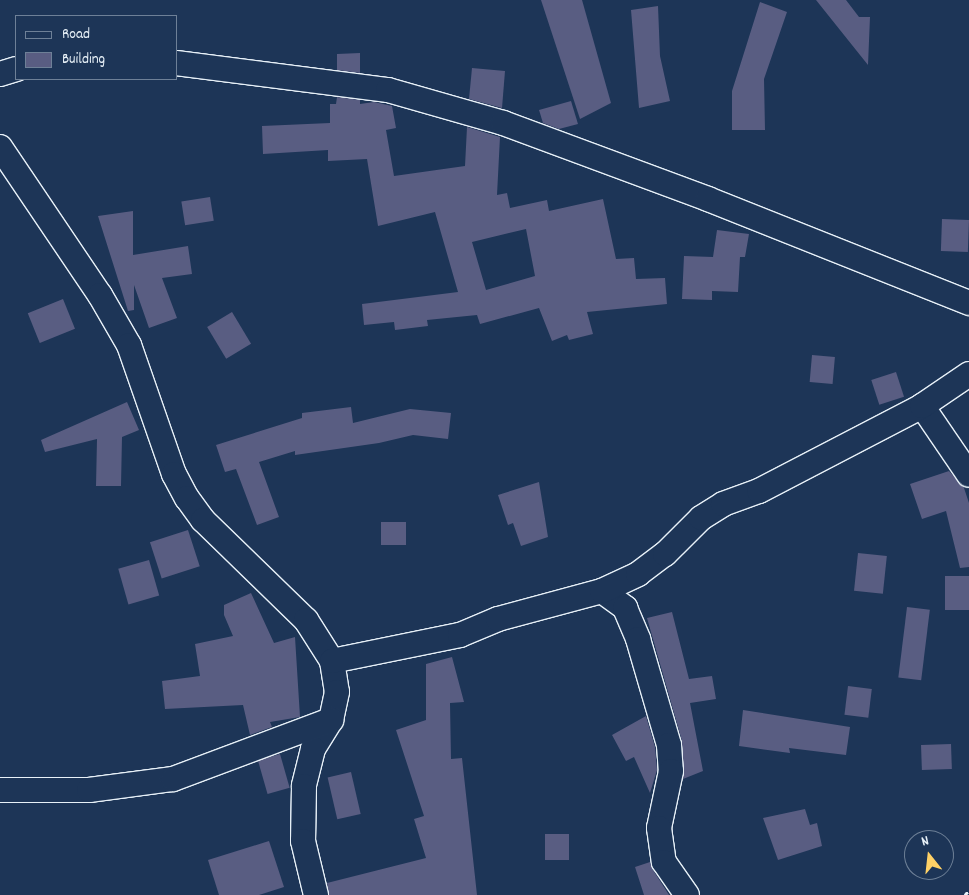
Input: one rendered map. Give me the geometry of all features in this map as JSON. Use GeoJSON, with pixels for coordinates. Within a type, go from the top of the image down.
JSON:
{"type":"FeatureCollection","features":[{"type":"Feature","properties":{"kind":"street"},"geometry":{"type":"LineString","coordinates":[[178,63],[388,90],[503,123],[708,199],[969,303]]}},
{"type":"Feature","properties":{"kind":"street"},"geometry":{"type":"LineString","coordinates":[[0,74],[15,69]]}},
{"type":"Feature","properties":{"kind":"street"},"geometry":{"type":"LineString","coordinates":[[0,147],[100,295],[129,345],[174,474],[187,498],[203,520],[306,620],[332,661],[337,692],[331,720],[313,749],[304,786],[303,841],[316,895]]}},
{"type":"Feature","properties":{"kind":"street"},"geometry":{"type":"LineString","coordinates":[[332,661],[379,650],[432,643],[460,635],[498,619],[602,591],[638,574],[665,554],[701,518],[724,504],[759,491],[922,406],[969,374]]}},
{"type":"Feature","properties":{"kind":"street"},"geometry":{"type":"LineString","coordinates":[[922,406],[969,475]]}},
{"type":"Feature","properties":{"kind":"street"},"geometry":{"type":"LineString","coordinates":[[602,591],[625,608],[638,638],[669,745],[672,771],[659,828],[664,862],[687,895]]}},
{"type":"Feature","properties":{"kind":"street"},"geometry":{"type":"LineString","coordinates":[[0,790],[89,790],[173,779],[331,720]]}},
{"type":"Feature","properties":{"kind":"path"},"geometry":{"type":"LineString","coordinates":[[965,895],[969,890]]}},
{"type":"Feature","properties":{"kind":"building"},"geometry":{"type":"Polygon","coordinates":[[[541,0],[582,0],[611,103],[580,119],[541,0]]]}},
{"type":"Feature","properties":{"kind":"building"},"geometry":{"type":"Polygon","coordinates":[[[816,0],[846,0],[859,17],[870,17],[868,65],[816,0]]]}},
{"type":"Feature","properties":{"kind":"building"},"geometry":{"type":"Polygon","coordinates":[[[760,2],[787,12],[764,79],[765,130],[732,130],[732,91],[760,2]]]}},
{"type":"Feature","properties":{"kind":"building"},"geometry":{"type":"Polygon","coordinates":[[[658,6],[660,56],[670,101],[639,108],[631,10],[658,6]]]}},
{"type":"Feature","properties":{"kind":"building"},"geometry":{"type":"Polygon","coordinates":[[[360,53],[360,73],[337,70],[337,54],[360,53]]]}},
{"type":"Feature","properties":{"kind":"building"},"geometry":{"type":"Polygon","coordinates":[[[472,68],[505,71],[502,108],[469,99],[472,68]]]}},
{"type":"Feature","properties":{"kind":"building"},"geometry":{"type":"Polygon","coordinates":[[[337,97],[360,100],[360,104],[374,102],[392,106],[396,128],[386,130],[394,176],[465,166],[467,127],[500,137],[497,195],[507,193],[510,208],[547,200],[549,211],[603,199],[616,259],[634,258],[636,279],[665,278],[667,304],[587,312],[593,334],[569,340],[567,335],[552,341],[539,308],[480,324],[477,315],[427,320],[428,326],[395,330],[394,322],[364,325],[362,304],[458,292],[435,212],[378,226],[367,159],[328,161],[328,150],[263,154],[262,126],[330,123],[330,104],[336,104],[337,97]],[[526,229],[472,242],[486,290],[535,276],[526,229]]]}},
{"type":"Feature","properties":{"kind":"building"},"geometry":{"type":"Polygon","coordinates":[[[571,101],[578,124],[559,129],[543,123],[539,110],[571,101]]]}},
{"type":"Feature","properties":{"kind":"building"},"geometry":{"type":"Polygon","coordinates":[[[210,197],[214,221],[185,225],[181,202],[210,197]]]}},
{"type":"Feature","properties":{"kind":"building"},"geometry":{"type":"Polygon","coordinates":[[[133,211],[133,255],[188,246],[192,274],[162,278],[177,318],[149,328],[134,285],[134,310],[128,311],[98,216],[133,211]]]}},
{"type":"Feature","properties":{"kind":"building"},"geometry":{"type":"Polygon","coordinates":[[[942,219],[969,220],[968,252],[941,251],[942,219]]]}},
{"type":"Feature","properties":{"kind":"building"},"geometry":{"type":"Polygon","coordinates":[[[717,230],[749,234],[745,257],[740,257],[738,292],[712,291],[712,300],[682,299],[684,256],[713,257],[717,230]]]}},
{"type":"Feature","properties":{"kind":"building"},"geometry":{"type":"Polygon","coordinates":[[[63,299],[75,329],[40,343],[28,313],[63,299]]]}},
{"type":"Feature","properties":{"kind":"building"},"geometry":{"type":"Polygon","coordinates":[[[232,312],[251,344],[226,359],[207,327],[232,312]]]}},
{"type":"Feature","properties":{"kind":"building"},"geometry":{"type":"Polygon","coordinates":[[[812,355],[835,357],[833,384],[810,382],[812,355]]]}},
{"type":"Feature","properties":{"kind":"building"},"geometry":{"type":"Polygon","coordinates":[[[896,372],[904,397],[879,405],[871,380],[896,372]]]}},
{"type":"Feature","properties":{"kind":"building"},"geometry":{"type":"Polygon","coordinates":[[[127,402],[139,430],[122,437],[121,486],[96,486],[97,439],[45,452],[41,440],[127,402]]]}},
{"type":"Feature","properties":{"kind":"building"},"geometry":{"type":"Polygon","coordinates":[[[351,407],[353,423],[410,409],[451,413],[448,439],[413,435],[379,443],[295,455],[295,451],[259,462],[279,517],[257,525],[236,469],[225,472],[216,445],[302,418],[302,413],[351,407]]]}},
{"type":"Feature","properties":{"kind":"building"},"geometry":{"type":"Polygon","coordinates":[[[949,471],[964,488],[969,503],[969,567],[960,568],[946,511],[922,519],[910,484],[949,471]]]}},
{"type":"Feature","properties":{"kind":"building"},"geometry":{"type":"Polygon","coordinates":[[[539,482],[548,537],[521,546],[513,523],[508,525],[498,495],[539,482]]]}},
{"type":"Feature","properties":{"kind":"building"},"geometry":{"type":"Polygon","coordinates":[[[381,522],[406,522],[406,545],[381,545],[381,522]]]}},
{"type":"Feature","properties":{"kind":"building"},"geometry":{"type":"Polygon","coordinates":[[[188,530],[200,566],[162,579],[150,542],[188,530]]]}},
{"type":"Feature","properties":{"kind":"building"},"geometry":{"type":"Polygon","coordinates":[[[858,553],[887,556],[883,594],[854,591],[858,553]]]}},
{"type":"Feature","properties":{"kind":"building"},"geometry":{"type":"Polygon","coordinates":[[[149,560],[159,596],[128,604],[118,569],[149,560]]]}},
{"type":"Feature","properties":{"kind":"building"},"geometry":{"type":"Polygon","coordinates":[[[945,576],[969,576],[969,610],[945,610],[945,576]]]}},
{"type":"Feature","properties":{"kind":"building"},"geometry":{"type":"Polygon","coordinates":[[[251,593],[274,643],[295,637],[300,717],[270,722],[272,727],[250,735],[243,705],[165,709],[162,681],[200,676],[195,644],[233,636],[224,615],[224,605],[251,593]]]}},
{"type":"Feature","properties":{"kind":"building"},"geometry":{"type":"Polygon","coordinates":[[[907,607],[930,610],[921,680],[898,677],[907,607]]]}},
{"type":"Feature","properties":{"kind":"building"},"geometry":{"type":"Polygon","coordinates":[[[672,612],[689,679],[712,676],[716,699],[690,703],[703,771],[683,779],[682,741],[647,618],[672,612]]]}},
{"type":"Feature","properties":{"kind":"building"},"geometry":{"type":"Polygon","coordinates":[[[452,657],[464,702],[450,703],[451,759],[462,758],[477,895],[329,895],[327,883],[426,858],[414,819],[424,816],[396,730],[426,720],[426,664],[452,657]]]}},
{"type":"Feature","properties":{"kind":"building"},"geometry":{"type":"Polygon","coordinates":[[[848,686],[872,689],[868,718],[844,715],[848,686]]]}},
{"type":"Feature","properties":{"kind":"building"},"geometry":{"type":"Polygon","coordinates":[[[743,710],[850,727],[846,755],[789,748],[790,753],[739,746],[743,710]]]}},
{"type":"Feature","properties":{"kind":"building"},"geometry":{"type":"Polygon","coordinates":[[[646,716],[655,747],[657,770],[650,793],[634,757],[626,761],[612,735],[646,716]]]}},
{"type":"Feature","properties":{"kind":"building"},"geometry":{"type":"Polygon","coordinates":[[[951,744],[952,769],[922,770],[921,745],[951,744]]]}},
{"type":"Feature","properties":{"kind":"building"},"geometry":{"type":"Polygon","coordinates":[[[280,754],[290,788],[268,794],[258,760],[280,754]]]}},
{"type":"Feature","properties":{"kind":"building"},"geometry":{"type":"Polygon","coordinates":[[[351,772],[361,814],[337,819],[328,777],[351,772]]]}},
{"type":"Feature","properties":{"kind":"building"},"geometry":{"type":"Polygon","coordinates":[[[805,809],[810,825],[817,823],[822,846],[778,860],[763,818],[805,809]]]}},
{"type":"Feature","properties":{"kind":"building"},"geometry":{"type":"Polygon","coordinates":[[[545,834],[569,834],[569,860],[545,860],[545,834]]]}},
{"type":"Feature","properties":{"kind":"building"},"geometry":{"type":"Polygon","coordinates":[[[269,841],[284,887],[259,895],[219,895],[208,860],[269,841]]]}},
{"type":"Feature","properties":{"kind":"building"},"geometry":{"type":"Polygon","coordinates":[[[650,862],[669,895],[644,895],[635,867],[650,862]]]}}]}
